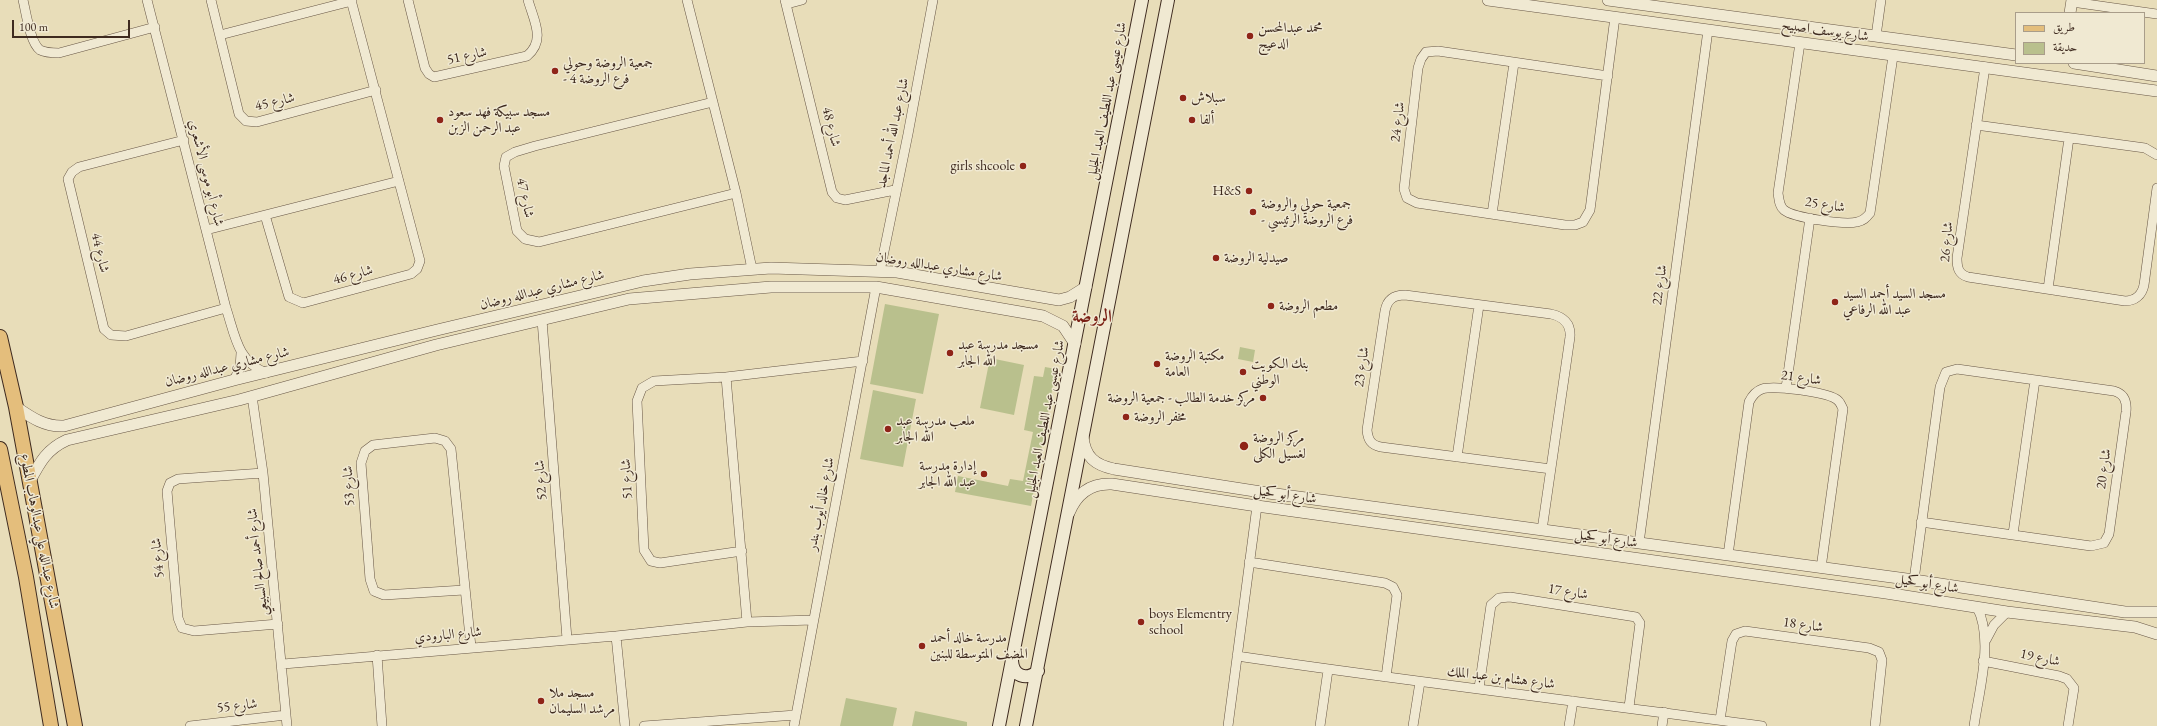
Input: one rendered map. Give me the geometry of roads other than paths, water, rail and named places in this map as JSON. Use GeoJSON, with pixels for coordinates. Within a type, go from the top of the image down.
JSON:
{"type":"FeatureCollection","features":[{"type":"Feature","properties":{"kind":"main road","name":"شارع عيسى عبد اللطيف العبد الجليل"},"geometry":{"type":"LineString","coordinates":[[999,726],[1142,0]]}},
{"type":"Feature","properties":{"kind":"main road"},"geometry":{"type":"LineString","coordinates":[[1026,726],[1038,671],[1168,0]]}},
{"type":"Feature","properties":{"kind":"main road","name":"شارع عبدالله علي عبدالوهاب المطوع"},"geometry":{"type":"LineString","coordinates":[[0,337],[16,407],[75,726]]}},
{"type":"Feature","properties":{"kind":"main road","name":"شارع عبدالله علي عبدالوهاب المطوع"},"geometry":{"type":"LineString","coordinates":[[0,449],[26,577],[51,726]]}},
{"type":"Feature","properties":{"kind":"main road"},"geometry":{"type":"LineString","coordinates":[[1012,661],[1013,667],[1021,676],[1027,677],[1038,671]]}},
{"type":"Feature","properties":{"kind":"street"},"geometry":{"type":"LineString","coordinates":[[23,0],[32,38],[40,50],[48,53],[59,53],[155,27]]}},
{"type":"Feature","properties":{"kind":"street","name":"شارع أبو موسى الأشعري"},"geometry":{"type":"LineString","coordinates":[[147,0],[226,308],[241,353],[252,366],[266,373]]}},
{"type":"Feature","properties":{"kind":"street","name":"شارع 45"},"geometry":{"type":"LineString","coordinates":[[211,0],[239,114],[246,121],[257,122],[376,90]]}},
{"type":"Feature","properties":{"kind":"street","name":"شارع 51"},"geometry":{"type":"LineString","coordinates":[[408,0],[425,68],[429,74],[434,77],[527,56],[534,50],[538,39],[528,0]]}},
{"type":"Feature","properties":{"kind":"street"},"geometry":{"type":"LineString","coordinates":[[687,0],[736,193],[752,269]]}},
{"type":"Feature","properties":{"kind":"street","name":"شارع 48"},"geometry":{"type":"LineString","coordinates":[[802,0],[786,2],[832,192],[837,198],[845,200],[896,190]]}},
{"type":"Feature","properties":{"kind":"street","name":"شارع عبد الله أحمد الماجد"},"geometry":{"type":"LineString","coordinates":[[880,271],[933,0]]}},
{"type":"Feature","properties":{"kind":"street","name":"شارع يوسف اصبيح"},"geometry":{"type":"LineString","coordinates":[[1488,0],[2157,91]]}},
{"type":"Feature","properties":{"kind":"street","name":"شارع يوسف اصبيح"},"geometry":{"type":"LineString","coordinates":[[1608,0],[2015,55]]}},
{"type":"Feature","properties":{"kind":"street"},"geometry":{"type":"LineString","coordinates":[[1876,36],[1881,0]]}},
{"type":"Feature","properties":{"kind":"street"},"geometry":{"type":"LineString","coordinates":[[220,35],[352,1]]}},
{"type":"Feature","properties":{"kind":"street","name":"شارع 46"},"geometry":{"type":"LineString","coordinates":[[265,215],[290,297],[303,302],[411,274],[417,269],[420,261],[352,1]]}},
{"type":"Feature","properties":{"kind":"street"},"geometry":{"type":"LineString","coordinates":[[2072,5],[2138,12]]}},
{"type":"Feature","properties":{"kind":"street"},"geometry":{"type":"LineString","coordinates":[[2145,13],[2157,14]]}},
{"type":"Feature","properties":{"kind":"street","name":"شارع 24"},"geometry":{"type":"LineString","coordinates":[[1608,76],[1431,51],[1422,56],[1418,68],[1404,189],[1405,196],[1409,200],[1417,203],[1565,225],[1580,224],[1586,219],[1590,210],[1616,17]]}},
{"type":"Feature","properties":{"kind":"street"},"geometry":{"type":"LineString","coordinates":[[1755,36],[1761,31],[1760,22],[1757,20]]}},
{"type":"Feature","properties":{"kind":"street"},"geometry":{"type":"LineString","coordinates":[[1776,39],[1774,36],[1774,28],[1779,23]]}},
{"type":"Feature","properties":{"kind":"street","name":"شارع 22"},"geometry":{"type":"LineString","coordinates":[[1639,543],[1708,30]]}},
{"type":"Feature","properties":{"kind":"street","name":"شارع 25"},"geometry":{"type":"LineString","coordinates":[[1800,43],[1778,193],[1780,204],[1784,210],[1810,218],[1854,223],[1862,220],[1870,213],[1893,56]]}},
{"type":"Feature","properties":{"kind":"street"},"geometry":{"type":"LineString","coordinates":[[1492,214],[1514,62]]}},
{"type":"Feature","properties":{"kind":"street"},"geometry":{"type":"LineString","coordinates":[[2080,64],[2157,76]]}},
{"type":"Feature","properties":{"kind":"street","name":"شارع 26"},"geometry":{"type":"LineString","coordinates":[[1985,67],[1957,258],[1958,269],[1962,275],[2125,301],[2134,299],[2139,296],[2144,285],[2157,188]]}},
{"type":"Feature","properties":{"kind":"street","name":"شارع 47"},"geometry":{"type":"LineString","coordinates":[[713,102],[535,146],[515,152],[506,157],[504,166],[517,231],[525,239],[539,242],[736,193]]}},
{"type":"Feature","properties":{"kind":"street"},"geometry":{"type":"LineString","coordinates":[[1976,125],[2145,148],[2157,155]]}},
{"type":"Feature","properties":{"kind":"street"},"geometry":{"type":"LineString","coordinates":[[2048,289],[2069,138]]}},
{"type":"Feature","properties":{"kind":"street","name":"شارع 44"},"geometry":{"type":"LineString","coordinates":[[184,140],[78,167],[72,172],[68,179],[104,329],[111,335],[126,336],[226,308]]}},
{"type":"Feature","properties":{"kind":"street"},"geometry":{"type":"LineString","coordinates":[[206,230],[400,181]]}},
{"type":"Feature","properties":{"kind":"street"},"geometry":{"type":"LineString","coordinates":[[1786,388],[1810,218]]}},
{"type":"Feature","properties":{"kind":"street","name":"شارع مشاري عبدالله روضان"},"geometry":{"type":"LineString","coordinates":[[16,407],[36,420],[54,427],[64,426],[234,380],[389,342],[643,281],[690,274],[752,269],[897,272],[973,287],[1059,300],[1070,297],[1086,287]]}},
{"type":"Feature","properties":{"kind":"street"},"geometry":{"type":"LineString","coordinates":[[690,274],[686,276],[683,284],[684,289],[692,294]]}},
{"type":"Feature","properties":{"kind":"street"},"geometry":{"type":"LineString","coordinates":[[667,278],[673,284],[673,289],[668,296]]}},
{"type":"Feature","properties":{"kind":"street","name":"شارع مشاري عبدالله روضان"},"geometry":{"type":"LineString","coordinates":[[30,481],[44,455],[58,444],[67,440],[252,396],[392,357],[629,299],[770,287],[876,287],[1043,316],[1054,320],[1066,329],[1075,344]]}},
{"type":"Feature","properties":{"kind":"street","name":"شارع خالد أيوب بندر"},"geometry":{"type":"LineString","coordinates":[[794,726],[876,287]]}},
{"type":"Feature","properties":{"kind":"street"},"geometry":{"type":"LineString","coordinates":[[972,303],[979,296],[973,287]]}},
{"type":"Feature","properties":{"kind":"street","name":"شارع 23"},"geometry":{"type":"LineString","coordinates":[[1542,530],[1551,469],[1570,337],[1569,326],[1563,319],[1552,314],[1405,295],[1395,296],[1390,300],[1385,311],[1367,430],[1369,440],[1378,446],[1551,469]]}},
{"type":"Feature","properties":{"kind":"street"},"geometry":{"type":"LineString","coordinates":[[1457,457],[1479,305]]}},
{"type":"Feature","properties":{"kind":"street","name":"شارع 52"},"geometry":{"type":"LineString","coordinates":[[542,320],[567,639]]}},
{"type":"Feature","properties":{"kind":"street"},"geometry":{"type":"LineString","coordinates":[[389,342],[387,351],[392,357]]}},
{"type":"Feature","properties":{"kind":"street"},"geometry":{"type":"LineString","coordinates":[[358,350],[366,351],[370,354],[367,362],[358,367]]}},
{"type":"Feature","properties":{"kind":"street","name":"شارع أبو موسى الأشعري"},"geometry":{"type":"LineString","coordinates":[[234,380],[240,368],[241,353]]}},
{"type":"Feature","properties":{"kind":"street","name":"شارع 51"},"geometry":{"type":"LineString","coordinates":[[742,551],[660,564],[651,561],[644,550],[637,401],[642,388],[654,381],[726,377],[863,361]]}},
{"type":"Feature","properties":{"kind":"street","name":"شارع 20"},"geometry":{"type":"LineString","coordinates":[[1914,580],[1921,522],[1940,387],[1944,374],[1951,370],[1957,369],[2116,392],[2124,397],[2127,404],[2108,540],[2099,545],[1921,522]]}},
{"type":"Feature","properties":{"kind":"street"},"geometry":{"type":"LineString","coordinates":[[726,377],[747,622]]}},
{"type":"Feature","properties":{"kind":"street"},"geometry":{"type":"LineString","coordinates":[[2013,534],[2035,380]]}},
{"type":"Feature","properties":{"kind":"street","name":"شارع 21"},"geometry":{"type":"LineString","coordinates":[[1728,556],[1749,402],[1755,393],[1762,389],[1786,388],[1834,398],[1839,401],[1843,409],[1821,568]]}},
{"type":"Feature","properties":{"kind":"street"},"geometry":{"type":"LineString","coordinates":[[184,393],[178,399],[177,407],[187,412]]}},
{"type":"Feature","properties":{"kind":"street","name":"شارع أحمد صالح السبيعي"},"geometry":{"type":"LineString","coordinates":[[252,396],[263,473],[283,664],[287,726]]}},
{"type":"Feature","properties":{"kind":"street"},"geometry":{"type":"LineString","coordinates":[[152,402],[165,408],[162,415],[156,420]]}},
{"type":"Feature","properties":{"kind":"street","name":"شارع أبو كحيل"},"geometry":{"type":"LineString","coordinates":[[1083,433],[1086,452],[1091,460],[1105,468],[1454,519],[1914,580],[2137,613],[2157,612]]}},
{"type":"Feature","properties":{"kind":"street","name":"شارع 53"},"geometry":{"type":"LineString","coordinates":[[464,590],[384,595],[374,591],[370,579],[360,463],[364,451],[373,445],[435,438],[445,441],[451,449],[471,648]]}},
{"type":"Feature","properties":{"kind":"street"},"geometry":{"type":"LineString","coordinates":[[1119,485],[1117,478],[1122,470]]}},
{"type":"Feature","properties":{"kind":"street","name":"شارع 54"},"geometry":{"type":"LineString","coordinates":[[263,473],[178,479],[170,483],[167,490],[174,579],[178,618],[182,628],[194,631],[278,624]]}},
{"type":"Feature","properties":{"kind":"street","name":"شارع أبو كحيل"},"geometry":{"type":"LineString","coordinates":[[1067,519],[1074,503],[1086,490],[1101,484],[1119,485],[1257,506],[1868,590],[2007,612],[2135,627],[2157,634]]}},
{"type":"Feature","properties":{"kind":"street"},"geometry":{"type":"LineString","coordinates":[[1228,726],[1257,506]]}},
{"type":"Feature","properties":{"kind":"street"},"geometry":{"type":"LineString","coordinates":[[1432,530],[1437,522],[1434,516]]}},
{"type":"Feature","properties":{"kind":"street"},"geometry":{"type":"LineString","coordinates":[[1452,533],[1449,524],[1454,519]]}},
{"type":"Feature","properties":{"kind":"street"},"geometry":{"type":"LineString","coordinates":[[1680,564],[1687,559],[1686,552],[1682,549]]}},
{"type":"Feature","properties":{"kind":"street"},"geometry":{"type":"LineString","coordinates":[[1700,567],[1697,558],[1703,552]]}},
{"type":"Feature","properties":{"kind":"street"},"geometry":{"type":"LineString","coordinates":[[1249,562],[1385,583],[1393,587],[1397,595],[1386,677]]}},
{"type":"Feature","properties":{"kind":"street"},"geometry":{"type":"LineString","coordinates":[[1868,590],[1874,582],[1869,575]]}},
{"type":"Feature","properties":{"kind":"street"},"geometry":{"type":"LineString","coordinates":[[1886,593],[1880,586],[1883,578],[1887,577]]}},
{"type":"Feature","properties":{"kind":"street","name":"شارع 17"},"geometry":{"type":"LineString","coordinates":[[1479,688],[1491,605],[1499,598],[1510,597],[1636,617],[1640,623],[1629,708]]}},
{"type":"Feature","properties":{"kind":"street"},"geometry":{"type":"LineString","coordinates":[[1974,726],[1986,641],[1984,624],[1977,607]]}},
{"type":"Feature","properties":{"kind":"street"},"geometry":{"type":"LineString","coordinates":[[1986,641],[1994,625],[2007,612]]}},
{"type":"Feature","properties":{"kind":"street"},"geometry":{"type":"LineString","coordinates":[[2135,627],[2140,621],[2137,613]]}},
{"type":"Feature","properties":{"kind":"street","name":"شارع البارودي"},"geometry":{"type":"LineString","coordinates":[[283,664],[616,636],[747,622],[813,620]]}},
{"type":"Feature","properties":{"kind":"street","name":"شارع 18"},"geometry":{"type":"LineString","coordinates":[[1720,720],[1732,641],[1736,634],[1745,631],[1869,648],[1879,652],[1882,660],[1875,726]]}},
{"type":"Feature","properties":{"kind":"street"},"geometry":{"type":"LineString","coordinates":[[616,636],[625,726]]}},
{"type":"Feature","properties":{"kind":"street"},"geometry":{"type":"LineString","coordinates":[[377,655],[382,726]]}},
{"type":"Feature","properties":{"kind":"street","name":"شارع هشام بن عبد الملك"},"geometry":{"type":"LineString","coordinates":[[1237,656],[1328,670],[1479,688],[1762,726]]}},
{"type":"Feature","properties":{"kind":"street","name":"شارع 19"},"geometry":{"type":"LineString","coordinates":[[1983,661],[2060,676],[2067,679],[2074,688],[2068,726]]}},
{"type":"Feature","properties":{"kind":"street"},"geometry":{"type":"LineString","coordinates":[[1320,726],[1328,670]]}},
{"type":"Feature","properties":{"kind":"street"},"geometry":{"type":"LineString","coordinates":[[1413,726],[1420,682]]}},
{"type":"Feature","properties":{"kind":"street"},"geometry":{"type":"LineString","coordinates":[[1569,726],[1573,701]]}},
{"type":"Feature","properties":{"kind":"street"},"geometry":{"type":"LineString","coordinates":[[1662,726],[1664,712]]}},
{"type":"Feature","properties":{"kind":"street","name":"شارع 55"},"geometry":{"type":"LineString","coordinates":[[190,726],[286,715]]}},
{"type":"Feature","properties":{"kind":"street"},"geometry":{"type":"LineString","coordinates":[[644,726],[796,715]]}},
{"type":"Feature","properties":{"kind":"place","name":"محمد عبدالمحسن الدعيج"},"geometry":{"type":"Point","coordinates":[1250,36]}},
{"type":"Feature","properties":{"kind":"place","name":"جمعية الروضة وحولي - فرع الروضة 4"},"geometry":{"type":"Point","coordinates":[555,71]}},
{"type":"Feature","properties":{"kind":"place","name":"سبلاش"},"geometry":{"type":"Point","coordinates":[1183,98]}},
{"type":"Feature","properties":{"kind":"place","name":"مسجد سبيكة فهد سعود عبد الرحمن الزبن"},"geometry":{"type":"Point","coordinates":[440,120]}},
{"type":"Feature","properties":{"kind":"place","name":"ألفا"},"geometry":{"type":"Point","coordinates":[1192,120]}},
{"type":"Feature","properties":{"kind":"place","name":"girls shcoole"},"geometry":{"type":"Point","coordinates":[1023,166]}},
{"type":"Feature","properties":{"kind":"place","name":"H&S"},"geometry":{"type":"Point","coordinates":[1249,191]}},
{"type":"Feature","properties":{"kind":"place","name":"جمعية حولي والروضة - فرع الروضة الرئيسي"},"geometry":{"type":"Point","coordinates":[1253,212]}},
{"type":"Feature","properties":{"kind":"place","name":"صيدلية الروضة"},"geometry":{"type":"Point","coordinates":[1216,258]}},
{"type":"Feature","properties":{"kind":"place","name":"مسجد السيد أحمد السيد عبد الله الرفاعي"},"geometry":{"type":"Point","coordinates":[1835,302]}},
{"type":"Feature","properties":{"kind":"place","name":"مطعم الروضة"},"geometry":{"type":"Point","coordinates":[1271,306]}},
{"type":"Feature","properties":{"kind":"place","name":"مسجد مدرسة عبد الله الجابر"},"geometry":{"type":"Point","coordinates":[950,353]}},
{"type":"Feature","properties":{"kind":"place","name":"مكتبة الروضة العامة"},"geometry":{"type":"Point","coordinates":[1157,364]}},
{"type":"Feature","properties":{"kind":"place","name":"بنك الكويت الوطني"},"geometry":{"type":"Point","coordinates":[1243,372]}},
{"type":"Feature","properties":{"kind":"place","name":"مركز خدمة الطالب - جمعية الروضة"},"geometry":{"type":"Point","coordinates":[1263,398]}},
{"type":"Feature","properties":{"kind":"place","name":"مخفر الروضة"},"geometry":{"type":"Point","coordinates":[1126,417]}},
{"type":"Feature","properties":{"kind":"place","name":"ملعب مدرسة عبد الله الجابر"},"geometry":{"type":"Point","coordinates":[888,429]}},
{"type":"Feature","properties":{"kind":"place","name":"مركز الروضة لغسيل الكلى"},"geometry":{"type":"Point","coordinates":[1244,446]}},
{"type":"Feature","properties":{"kind":"place","name":"إدارة مدرسة عبد الله الجابر"},"geometry":{"type":"Point","coordinates":[984,474]}},
{"type":"Feature","properties":{"kind":"place","name":"boys Elementry school"},"geometry":{"type":"Point","coordinates":[1141,622]}},
{"type":"Feature","properties":{"kind":"place","name":"مدرسة خالد أحمد المضف المتوسطة للبنين"},"geometry":{"type":"Point","coordinates":[922,646]}},
{"type":"Feature","properties":{"kind":"place","name":"مسجد ملا مرشد السليمان"},"geometry":{"type":"Point","coordinates":[541,701]}},
{"type":"Feature","properties":{"kind":"district","name":"الروضة"},"geometry":{"type":"Point","coordinates":[1092,317]}}]}
